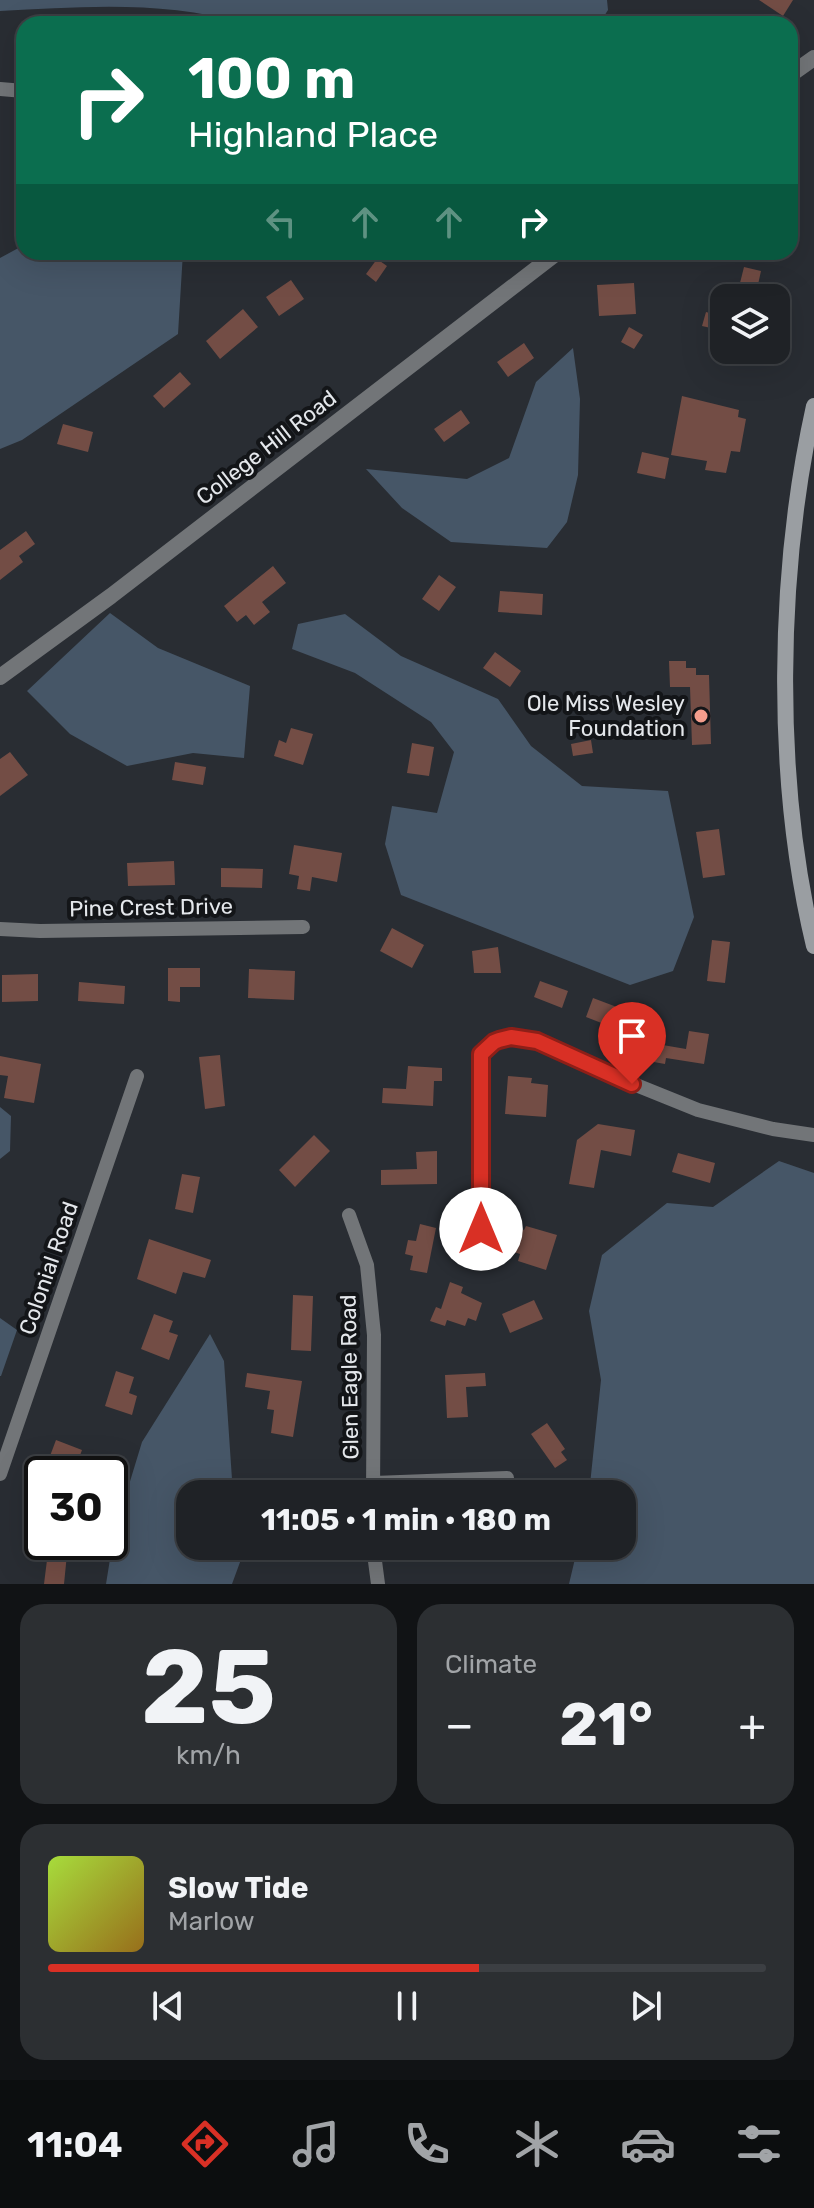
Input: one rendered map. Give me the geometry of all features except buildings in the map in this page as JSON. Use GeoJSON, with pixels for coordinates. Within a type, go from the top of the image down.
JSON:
{"type":"FeatureCollection","features":[{"type":"Feature","properties":{"kind":"main road"},"geometry":{"type":"LineString","coordinates":[[814,406],[793,544],[787,635],[787,732],[793,814],[814,946]]}},
{"type":"Feature","properties":{"kind":"street","name":"College Hill Road"},"geometry":{"type":"LineString","coordinates":[[0,677],[111,596],[548,260]]}},
{"type":"Feature","properties":{"kind":"street","name":"Pine Crest Drive"},"geometry":{"type":"LineString","coordinates":[[0,929],[303,927]]}},
{"type":"Feature","properties":{"kind":"street"},"geometry":{"type":"LineString","coordinates":[[481,1246],[481,1054],[494,1042],[511,1037],[537,1041],[584,1064],[698,1110],[773,1129],[814,1135]]}},
{"type":"Feature","properties":{"kind":"street","name":"Colonial Road"},"geometry":{"type":"LineString","coordinates":[[0,1474],[137,1076]]}},
{"type":"Feature","properties":{"kind":"street","name":"Glen Eagle Road"},"geometry":{"type":"LineString","coordinates":[[349,1215],[367,1265],[374,1335],[374,1480]]}},
{"type":"Feature","properties":{"kind":"street"},"geometry":{"type":"LineString","coordinates":[[480,1480],[507,1478]]}},
{"type":"Feature","properties":{"kind":"street"},"geometry":{"type":"LineString","coordinates":[[375,1560],[378,1584]]}},
{"type":"Feature","properties":{"kind":"shaded area"},"geometry":{"type":"Polygon","coordinates":[[[0,0],[607,0],[608,10],[604,16],[214,16],[123,7],[0,11],[0,0]]]}},
{"type":"Feature","properties":{"kind":"shaded area"},"geometry":{"type":"Polygon","coordinates":[[[16,249],[16,260],[183,260],[178,334],[22,440],[0,449],[0,258],[16,249]]]}},
{"type":"Feature","properties":{"kind":"shaded area"},"geometry":{"type":"Polygon","coordinates":[[[573,348],[580,399],[578,475],[567,522],[547,548],[451,542],[402,508],[366,469],[467,479],[509,458],[536,382],[573,348]]]}},
{"type":"Feature","properties":{"kind":"shaded area"},"geometry":{"type":"Polygon","coordinates":[[[110,613],[158,648],[250,686],[244,758],[193,753],[127,766],[70,734],[27,691],[110,613]]]}},
{"type":"Feature","properties":{"kind":"shaded area"},"geometry":{"type":"Polygon","coordinates":[[[345,614],[401,656],[498,699],[531,746],[582,786],[668,791],[694,917],[673,971],[630,985],[401,895],[385,844],[392,806],[437,813],[454,752],[431,722],[355,673],[292,649],[298,624],[345,614]]]}},
{"type":"Feature","properties":{"kind":"shaded area"},"geometry":{"type":"Polygon","coordinates":[[[0,1107],[11,1116],[10,1151],[0,1159],[0,1107]]]}},
{"type":"Feature","properties":{"kind":"shaded area"},"geometry":{"type":"Polygon","coordinates":[[[779,1161],[814,1173],[814,1584],[569,1584],[575,1560],[636,1560],[636,1480],[590,1480],[601,1380],[589,1311],[602,1255],[667,1203],[713,1207],[779,1161]]]}},
{"type":"Feature","properties":{"kind":"shaded area"},"geometry":{"type":"Polygon","coordinates":[[[0,1318],[17,1330],[1,1376],[0,1376],[0,1318]]]}},
{"type":"Feature","properties":{"kind":"shaded area"},"geometry":{"type":"Polygon","coordinates":[[[210,1334],[224,1361],[232,1480],[176,1480],[176,1560],[241,1560],[232,1584],[106,1584],[110,1560],[128,1560],[128,1488],[142,1442],[210,1334]]]}},
{"type":"Feature","properties":{"kind":"place","name":"Ole Miss Wesley Foundation"},"geometry":{"type":"Point","coordinates":[701,716]}},
{"type":"Feature","properties":{"kind":"route"},"geometry":{"type":"LineString","coordinates":[[481,1229],[481,1054],[494,1042],[511,1037],[537,1041],[632,1084]]}}]}
